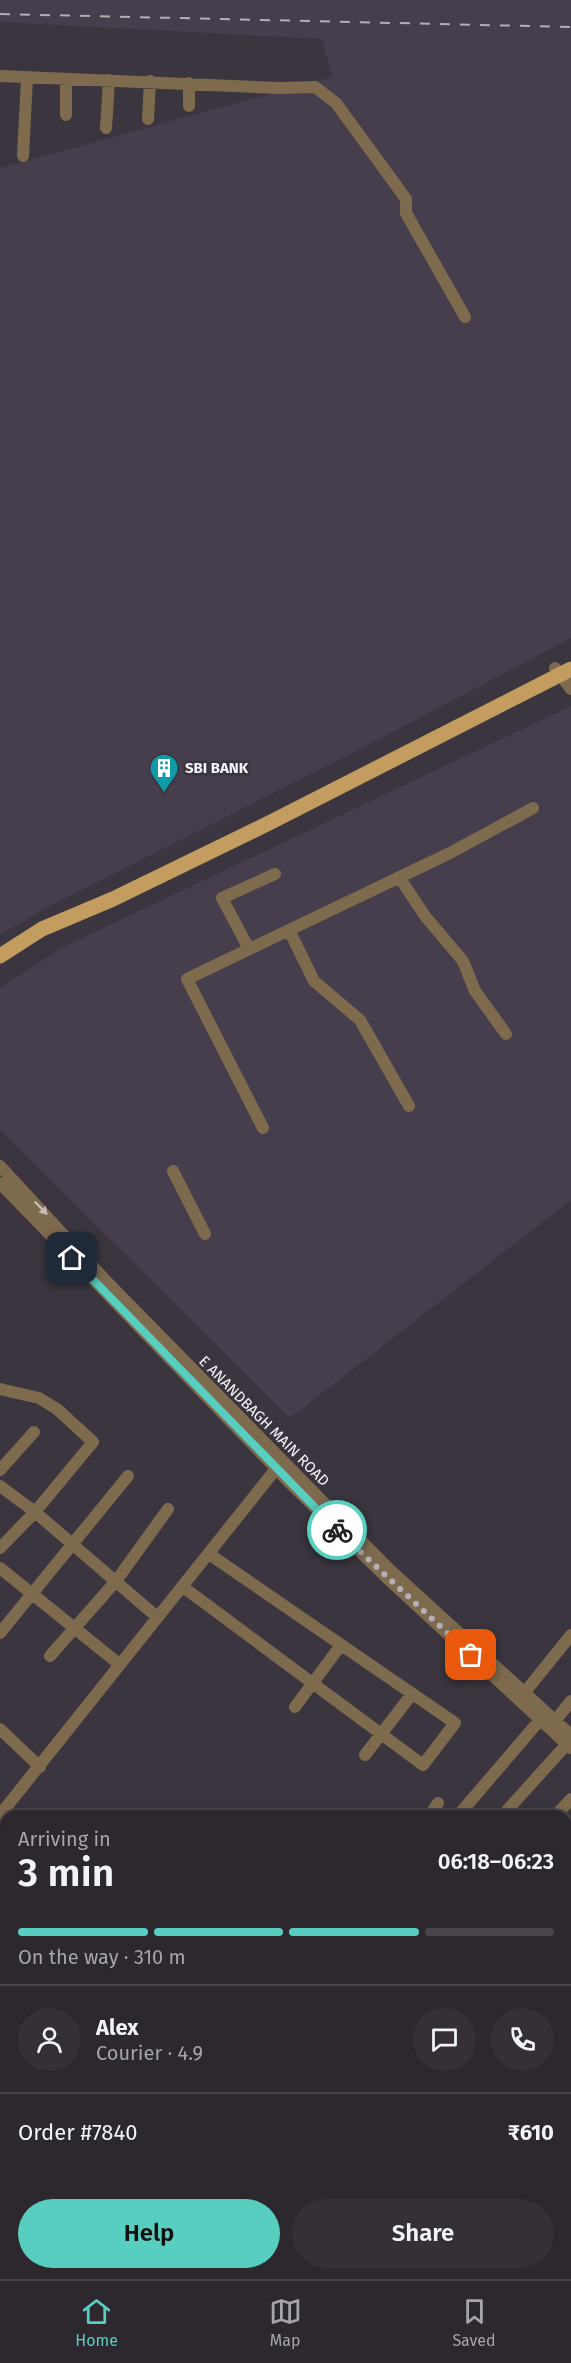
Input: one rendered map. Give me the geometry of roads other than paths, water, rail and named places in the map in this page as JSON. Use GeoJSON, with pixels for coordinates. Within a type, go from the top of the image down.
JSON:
{"type":"FeatureCollection","features":[{"type":"Feature","properties":{"kind":"main road"},"geometry":{"type":"LineString","coordinates":[[0,956],[42,929],[113,899],[566,668]]}},
{"type":"Feature","properties":{"kind":"main road"},"geometry":{"type":"LineString","coordinates":[[0,945],[37,921],[185,856],[382,762]]}},
{"type":"Feature","properties":{"kind":"street"},"geometry":{"type":"LineString","coordinates":[[0,76],[315,87],[336,103],[406,199],[406,213],[465,317]]}},
{"type":"Feature","properties":{"kind":"street"},"geometry":{"type":"LineString","coordinates":[[23,156],[27,78]]}},
{"type":"Feature","properties":{"kind":"street"},"geometry":{"type":"LineString","coordinates":[[66,79],[66,115]]}},
{"type":"Feature","properties":{"kind":"street"},"geometry":{"type":"LineString","coordinates":[[106,128],[109,80]]}},
{"type":"Feature","properties":{"kind":"street"},"geometry":{"type":"LineString","coordinates":[[148,119],[150,81]]}},
{"type":"Feature","properties":{"kind":"street"},"geometry":{"type":"LineString","coordinates":[[189,83],[189,106]]}},
{"type":"Feature","properties":{"kind":"street"},"geometry":{"type":"LineString","coordinates":[[566,668],[571,689]]}},
{"type":"Feature","properties":{"kind":"street"},"geometry":{"type":"LineString","coordinates":[[263,1128],[187,979],[399,877],[533,808]]}},
{"type":"Feature","properties":{"kind":"street"},"geometry":{"type":"LineString","coordinates":[[249,950],[222,898],[275,874]]}},
{"type":"Feature","properties":{"kind":"street"},"geometry":{"type":"LineString","coordinates":[[399,877],[425,916],[463,961],[475,991],[506,1034]]}},
{"type":"Feature","properties":{"kind":"street"},"geometry":{"type":"LineString","coordinates":[[289,930],[314,981],[360,1020],[409,1106]]}},
{"type":"Feature","properties":{"kind":"street","name":"E ANANDBAGH MAIN ROAD"},"geometry":{"type":"LineString","coordinates":[[0,1166],[385,1576],[547,1718]]}},
{"type":"Feature","properties":{"kind":"street"},"geometry":{"type":"LineString","coordinates":[[173,1171],[205,1234]]}},
{"type":"Feature","properties":{"kind":"street","name":"E ANANDBAGH MAIN ROAD"},"geometry":{"type":"LineString","coordinates":[[0,1183],[279,1465],[390,1570],[525,1692],[570,1742]]}},
{"type":"Feature","properties":{"kind":"street"},"geometry":{"type":"LineString","coordinates":[[0,1389],[39,1398],[57,1409],[93,1442],[35,1512],[0,1548]]}},
{"type":"Feature","properties":{"kind":"street"},"geometry":{"type":"LineString","coordinates":[[0,1470],[34,1432]]}},
{"type":"Feature","properties":{"kind":"street"},"geometry":{"type":"LineString","coordinates":[[2,1809],[40,1767],[119,1664],[279,1465]]}},
{"type":"Feature","properties":{"kind":"street"},"geometry":{"type":"LineString","coordinates":[[0,1633],[128,1476]]}},
{"type":"Feature","properties":{"kind":"street"},"geometry":{"type":"LineString","coordinates":[[0,1486],[35,1512],[157,1617]]}},
{"type":"Feature","properties":{"kind":"street"},"geometry":{"type":"LineString","coordinates":[[50,1656],[116,1581],[168,1509]]}},
{"type":"Feature","properties":{"kind":"street"},"geometry":{"type":"LineString","coordinates":[[183,1587],[423,1765],[455,1723],[209,1554]]}},
{"type":"Feature","properties":{"kind":"street"},"geometry":{"type":"LineString","coordinates":[[0,1568],[34,1593],[74,1629],[119,1664]]}},
{"type":"Feature","properties":{"kind":"street"},"geometry":{"type":"LineString","coordinates":[[525,1692],[571,1635]]}},
{"type":"Feature","properties":{"kind":"street"},"geometry":{"type":"LineString","coordinates":[[295,1707],[341,1645]]}},
{"type":"Feature","properties":{"kind":"street"},"geometry":{"type":"LineString","coordinates":[[365,1755],[412,1694]]}},
{"type":"Feature","properties":{"kind":"street"},"geometry":{"type":"LineString","coordinates":[[463,1810],[547,1718],[571,1701]]}},
{"type":"Feature","properties":{"kind":"street"},"geometry":{"type":"LineString","coordinates":[[0,1729],[40,1767]]}},
{"type":"Feature","properties":{"kind":"street"},"geometry":{"type":"LineString","coordinates":[[508,1810],[570,1742]]}},
{"type":"Feature","properties":{"kind":"street"},"geometry":{"type":"LineString","coordinates":[[561,1810],[571,1799]]}},
{"type":"Feature","properties":{"kind":"street"},"geometry":{"type":"LineString","coordinates":[[434,1810],[438,1803]]}},
{"type":"Feature","properties":{"kind":"railway"},"geometry":{"type":"LineString","coordinates":[[0,14],[571,27]]}},
{"type":"Feature","properties":{"kind":"place","name":"SBI BANK"},"geometry":{"type":"Point","coordinates":[164,794]}}]}
